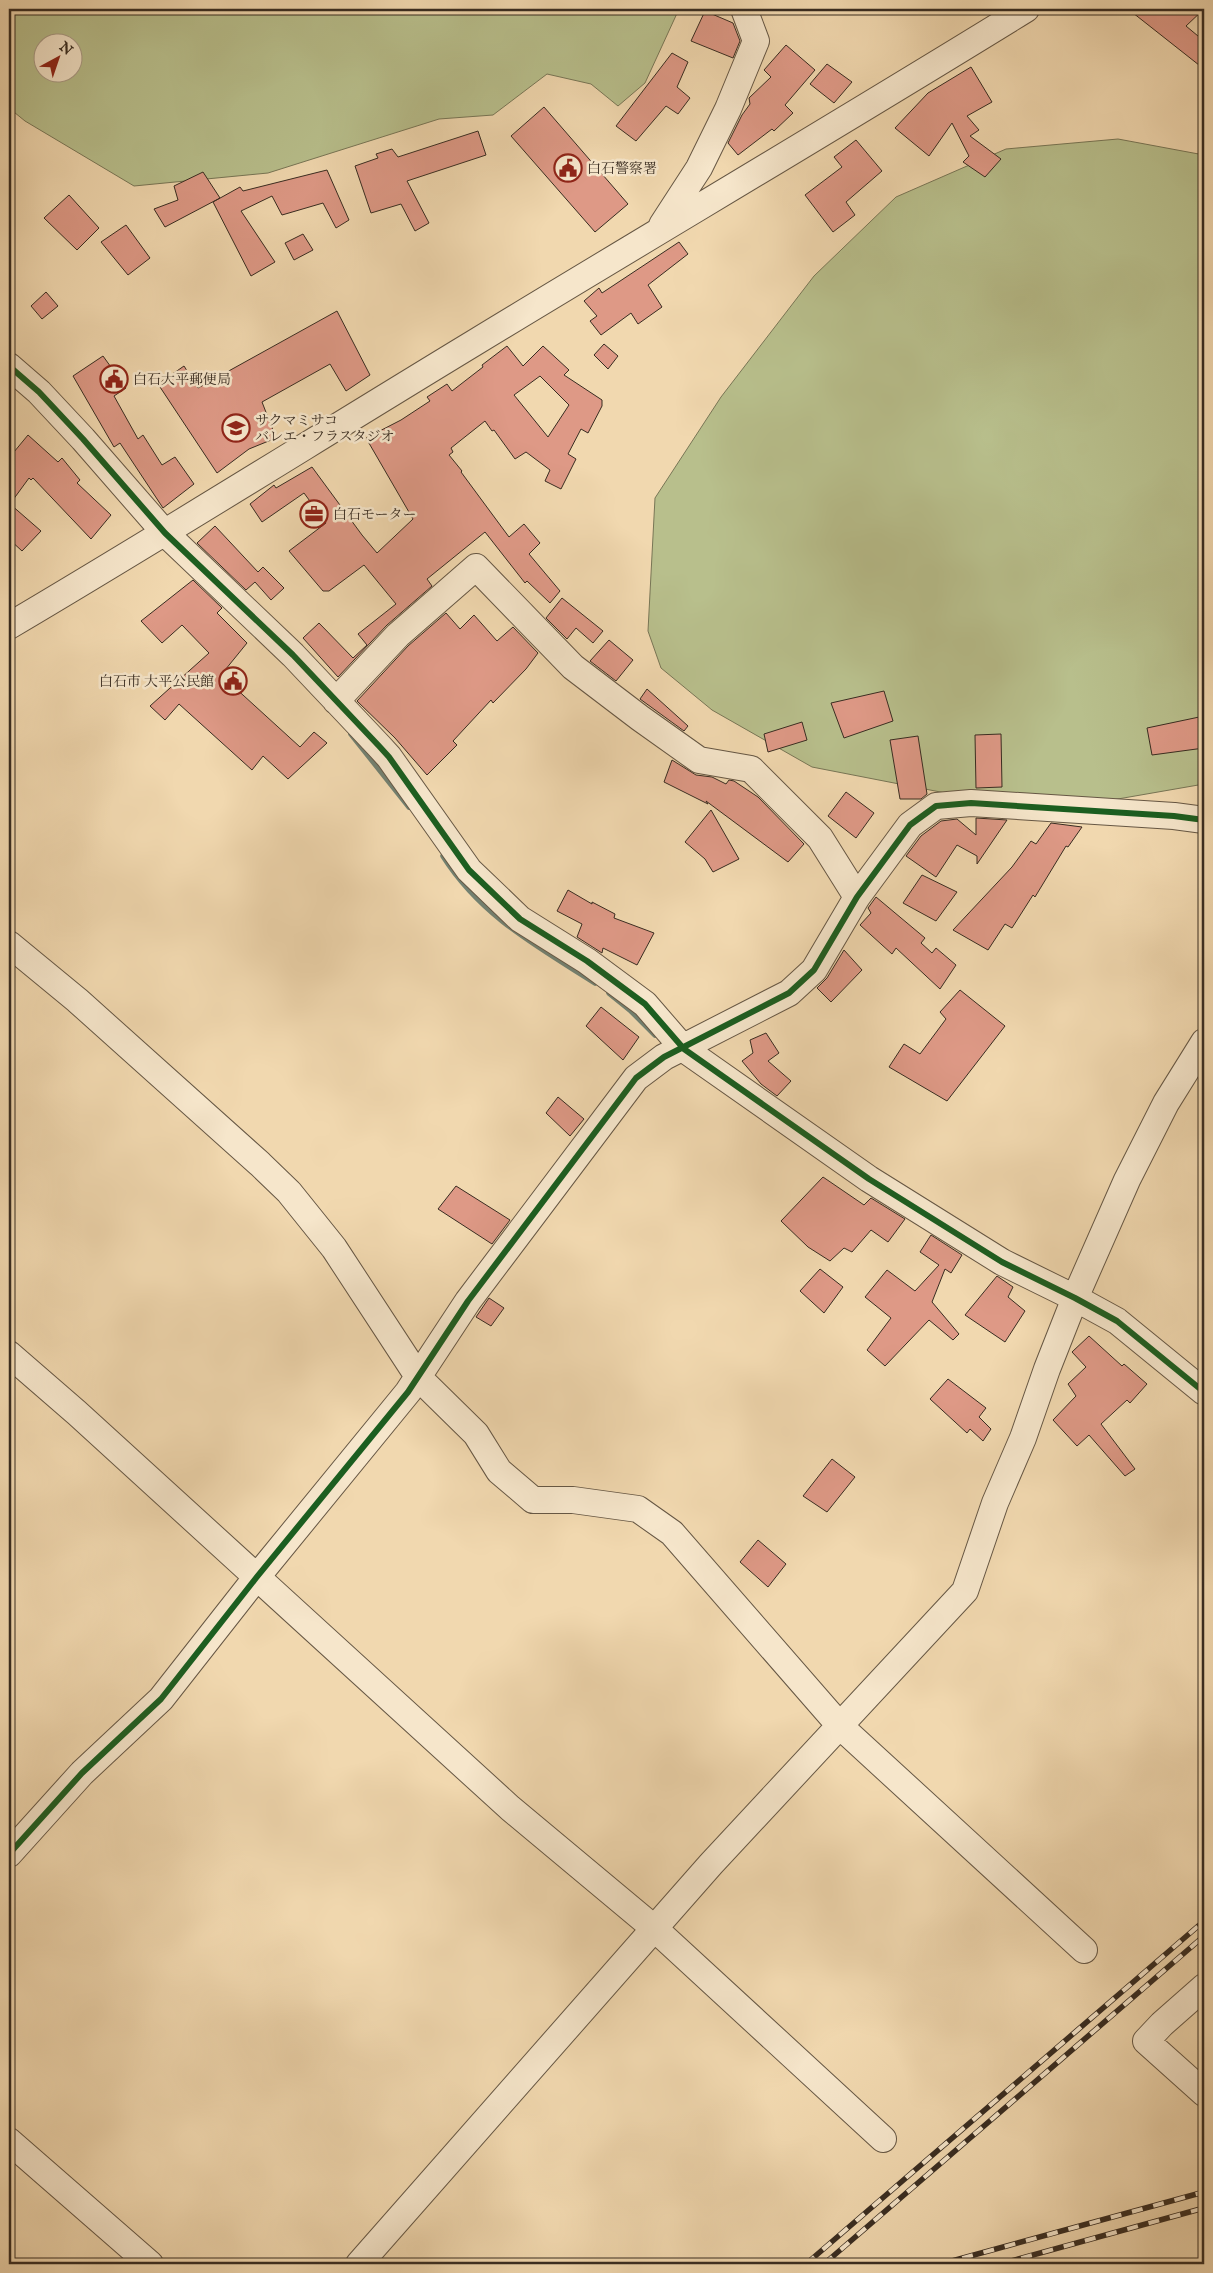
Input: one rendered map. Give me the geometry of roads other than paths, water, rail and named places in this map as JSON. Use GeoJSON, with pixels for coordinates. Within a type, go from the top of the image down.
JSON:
{"type":"FeatureCollection","features":[{"type":"Feature","properties":{"kind":"street"},"geometry":{"type":"LineString","coordinates":[[659,231],[699,168],[728,109],[756,41],[744,9]]}},
{"type":"Feature","properties":{"kind":"street"},"geometry":{"type":"LineString","coordinates":[[9,626],[165,533],[659,231],[856,114],[1026,9]]}},
{"type":"Feature","properties":{"kind":"street"},"geometry":{"type":"LineString","coordinates":[[9,366],[38,392],[83,439],[165,533],[293,655],[389,757],[469,870],[520,919],[587,960],[646,1004],[684,1049],[869,1180],[1002,1262],[1117,1321],[1204,1392]]}},
{"type":"Feature","properties":{"kind":"street"},"geometry":{"type":"LineString","coordinates":[[336,701],[398,636],[476,567],[573,667],[640,718],[698,760],[751,769],[820,838],[857,897]]}},
{"type":"Feature","properties":{"kind":"street"},"geometry":{"type":"LineString","coordinates":[[9,1854],[82,1773],[161,1699],[256,1578],[419,1378],[468,1301],[636,1078],[664,1057],[684,1049],[789,993],[814,970],[857,897],[910,825],[936,806],[981,804],[1174,816],[1204,820]]}},
{"type":"Feature","properties":{"kind":"street"},"geometry":{"type":"LineString","coordinates":[[9,944],[77,1000],[289,1192],[334,1248],[419,1378],[476,1434],[499,1471],[533,1500],[573,1500],[638,1509],[672,1533],[841,1727],[1084,1950]]}},
{"type":"Feature","properties":{"kind":"street"},"geometry":{"type":"LineString","coordinates":[[359,2264],[711,1864],[841,1727],[965,1591],[995,1502],[1024,1438],[1047,1368],[1075,1298],[1131,1172],[1166,1103],[1204,1042]]}},
{"type":"Feature","properties":{"kind":"street"},"geometry":{"type":"LineString","coordinates":[[9,1354],[77,1413],[510,1808],[654,1929],[883,2140]]}},
{"type":"Feature","properties":{"kind":"street"},"geometry":{"type":"LineString","coordinates":[[1204,1987],[1162,2024],[1146,2041],[1204,2093]]}},
{"type":"Feature","properties":{"kind":"street"},"geometry":{"type":"LineString","coordinates":[[9,2141],[150,2264]]}},
{"type":"Feature","properties":{"kind":"waterway"},"geometry":{"type":"LineString","coordinates":[[351,734],[409,807]]}},
{"type":"Feature","properties":{"kind":"waterway"},"geometry":{"type":"LineString","coordinates":[[443,856],[458,877],[492,913],[531,942],[595,983]]}},
{"type":"Feature","properties":{"kind":"waterway"},"geometry":{"type":"LineString","coordinates":[[609,993],[630,1010],[655,1035]]}},
{"type":"Feature","properties":{"kind":"railway"},"geometry":{"type":"LineString","coordinates":[[806,2264],[1204,1921]]}},
{"type":"Feature","properties":{"kind":"railway"},"geometry":{"type":"LineString","coordinates":[[824,2264],[1204,1936]]}},
{"type":"Feature","properties":{"kind":"railway"},"geometry":{"type":"LineString","coordinates":[[941,2264],[1204,2192]]}},
{"type":"Feature","properties":{"kind":"railway"},"geometry":{"type":"LineString","coordinates":[[1000,2264],[1204,2208]]}},
{"type":"Feature","properties":{"kind":"place","name":"白石警察署"},"geometry":{"type":"Point","coordinates":[568,168]}},
{"type":"Feature","properties":{"kind":"place","name":"白石大平郵便局"},"geometry":{"type":"Point","coordinates":[114,379]}},
{"type":"Feature","properties":{"kind":"place","name":"サクマミサコ バレエ・フラスタジオ"},"geometry":{"type":"Point","coordinates":[236,428]}},
{"type":"Feature","properties":{"kind":"place","name":"白石モーター"},"geometry":{"type":"Point","coordinates":[314,514]}},
{"type":"Feature","properties":{"kind":"place","name":"白石市 大平公民館"},"geometry":{"type":"Point","coordinates":[233,681]}}]}
